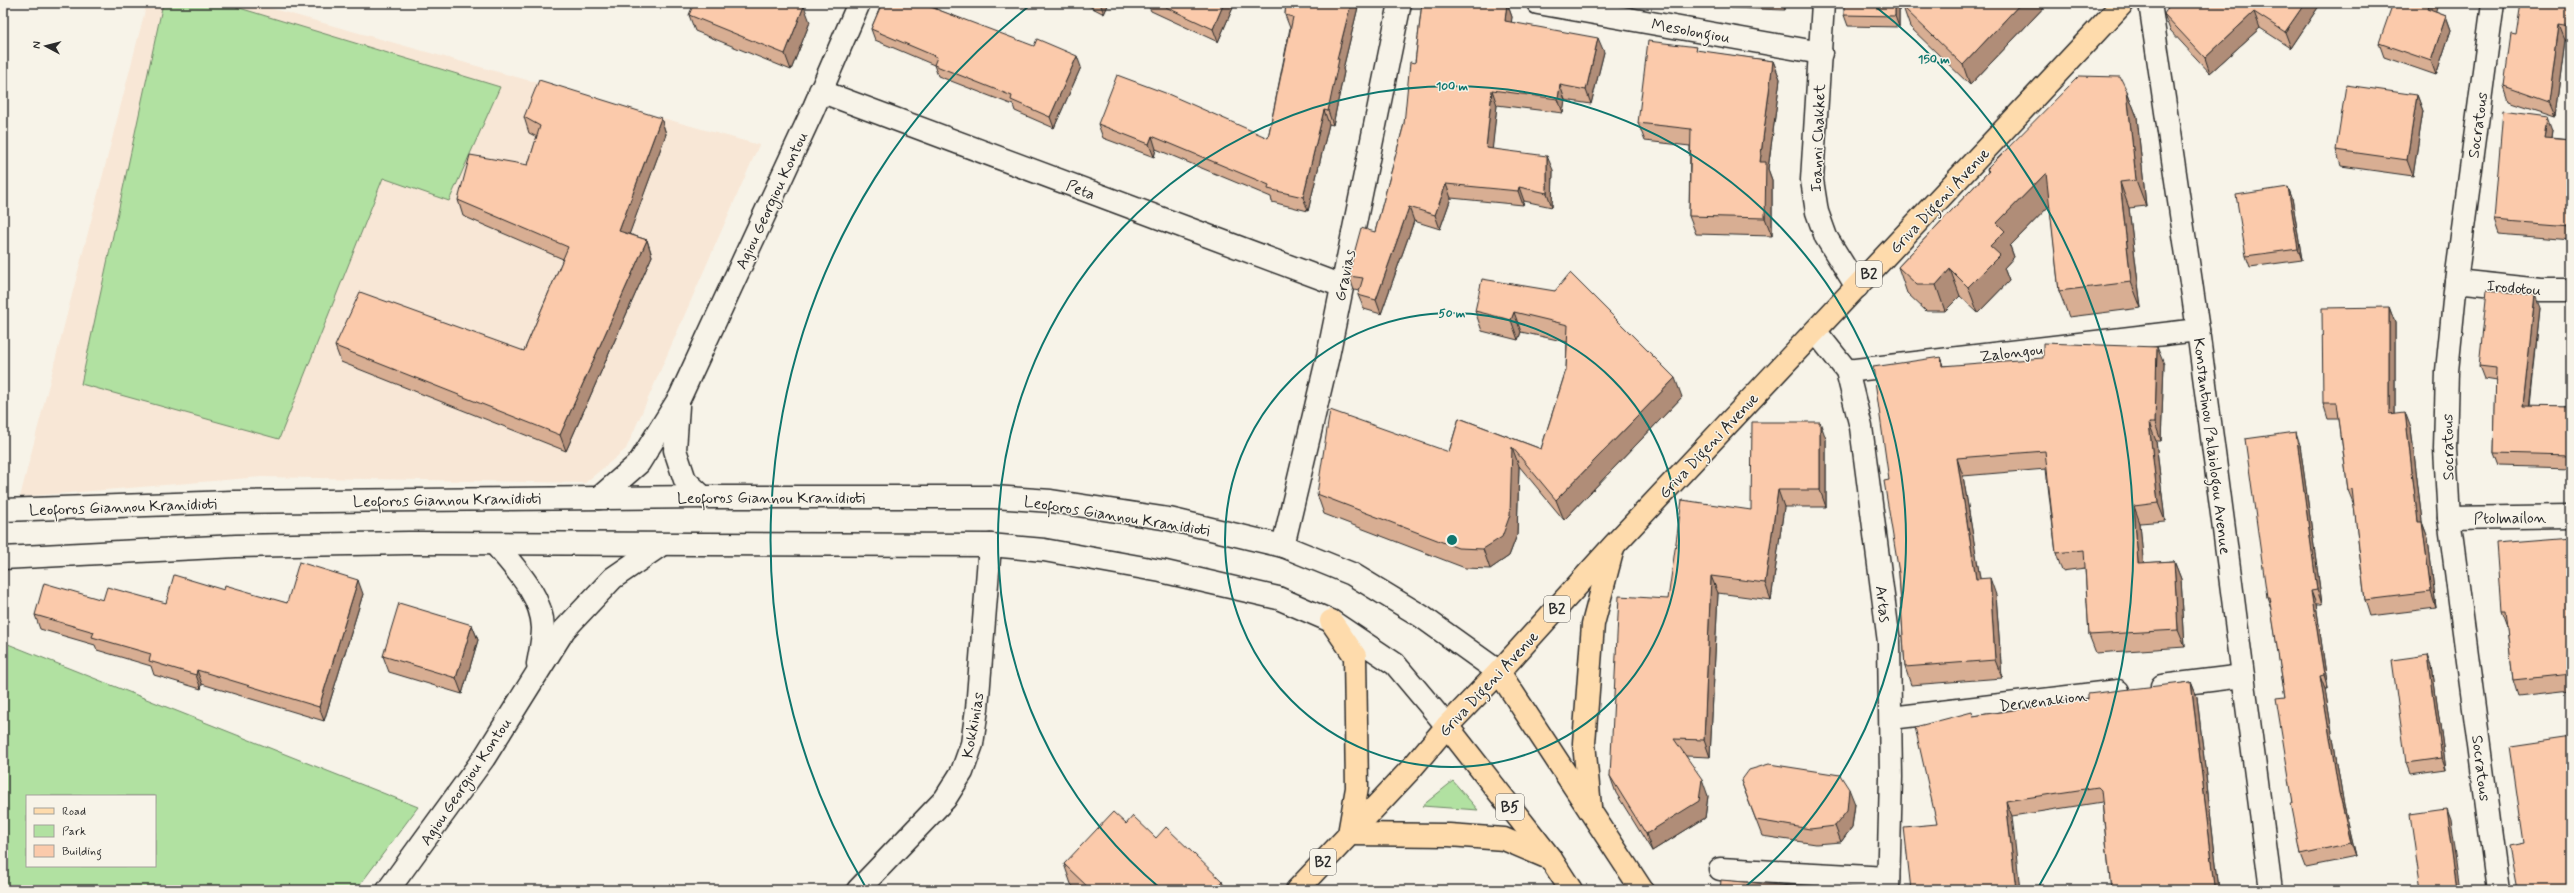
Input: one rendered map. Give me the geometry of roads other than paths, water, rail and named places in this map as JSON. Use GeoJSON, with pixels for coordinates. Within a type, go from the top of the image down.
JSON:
{"type":"FeatureCollection","features":[{"type":"Feature","properties":{"kind":"main road","name":"Griva Digeni Avenue"},"geometry":{"type":"LineString","coordinates":[[1297,890],[1410,770],[1447,726],[1499,672],[1614,545],[1816,332],[2123,3]]}},
{"type":"Feature","properties":{"kind":"main road"},"geometry":{"type":"LineString","coordinates":[[1590,808],[1584,743],[1593,624],[1614,545]]}},
{"type":"Feature","properties":{"kind":"main road"},"geometry":{"type":"LineString","coordinates":[[1331,621],[1355,656],[1357,788],[1349,834],[1449,835],[1504,839],[1551,859]]}},
{"type":"Feature","properties":{"kind":"main road"},"geometry":{"type":"LineString","coordinates":[[1499,672],[1590,808],[1642,890]]}},
{"type":"Feature","properties":{"kind":"main road","name":"B5"},"geometry":{"type":"LineString","coordinates":[[1447,726],[1551,859],[1571,890]]}},
{"type":"Feature","properties":{"kind":"street","name":"Agiou Georgiou Kontou"},"geometry":{"type":"LineString","coordinates":[[599,498],[639,463],[680,397],[859,3]]}},
{"type":"Feature","properties":{"kind":"street","name":"Gravias"},"geometry":{"type":"LineString","coordinates":[[1283,546],[1342,286],[1400,3]]}},
{"type":"Feature","properties":{"kind":"street","name":"Mesolongiou"},"geometry":{"type":"LineString","coordinates":[[1538,3],[1821,53]]}},
{"type":"Feature","properties":{"kind":"street","name":"Ioanni Chakket"},"geometry":{"type":"LineString","coordinates":[[1823,3],[1812,180],[1817,212],[1826,237],[1857,287]]}},
{"type":"Feature","properties":{"kind":"street","name":"Konstantinou Palaiologou Avenue"},"geometry":{"type":"LineString","coordinates":[[2150,3],[2198,330],[2271,890]]}},
{"type":"Feature","properties":{"kind":"street","name":"Socratous"},"geometry":{"type":"LineString","coordinates":[[2493,3],[2456,281],[2447,371],[2445,449],[2449,518],[2498,890]]}},
{"type":"Feature","properties":{"kind":"street","name":"Peta"},"geometry":{"type":"LineString","coordinates":[[820,91],[1342,286]]}},
{"type":"Feature","properties":{"kind":"street","name":"Irodotou"},"geometry":{"type":"LineString","coordinates":[[2456,281],[2541,290],[2571,290]]}},
{"type":"Feature","properties":{"kind":"street","name":"Zalongou"},"geometry":{"type":"LineString","coordinates":[[1847,370],[2198,330]]}},
{"type":"Feature","properties":{"kind":"street","name":"Artas"},"geometry":{"type":"LineString","coordinates":[[1816,332],[1847,370],[1861,427],[1887,626],[1891,718],[1888,884]]}},
{"type":"Feature","properties":{"kind":"street","name":"Agiou Georgiou Kontou"},"geometry":{"type":"LineString","coordinates":[[680,397],[675,430],[675,450],[685,480],[703,496]]}},
{"type":"Feature","properties":{"kind":"street","name":"Leoforos Giannou Kranidioti"},"geometry":{"type":"LineString","coordinates":[[3,510],[232,502],[703,496],[994,497],[1051,501],[1168,519],[1283,546],[1352,574],[1421,616],[1499,672]]}},
{"type":"Feature","properties":{"kind":"street","name":"Ptolmailon"},"geometry":{"type":"LineString","coordinates":[[2449,518],[2571,516]]}},
{"type":"Feature","properties":{"kind":"street","name":"Agiou Georgiou Kontou"},"geometry":{"type":"LineString","coordinates":[[495,544],[528,585],[537,604],[543,627],[538,669]]}},
{"type":"Feature","properties":{"kind":"street"},"geometry":{"type":"LineString","coordinates":[[3,558],[236,546],[495,544],[990,545],[1044,550],[1161,571],[1278,598],[1331,621],[1396,664],[1447,726]]}},
{"type":"Feature","properties":{"kind":"street","name":"Agiou Georgiou Kontou"},"geometry":{"type":"LineString","coordinates":[[388,890],[484,758],[538,669],[564,630],[588,602],[614,578],[661,545]]}},
{"type":"Feature","properties":{"kind":"street","name":"Kokkinias"},"geometry":{"type":"LineString","coordinates":[[858,890],[945,799],[962,772],[972,744],[977,709],[990,545]]}},
{"type":"Feature","properties":{"kind":"street","name":"Dervenakion"},"geometry":{"type":"LineString","coordinates":[[1891,718],[2243,676]]}},
{"type":"Feature","properties":{"kind":"street"},"geometry":{"type":"LineString","coordinates":[[1720,868],[1888,884]]}}]}
